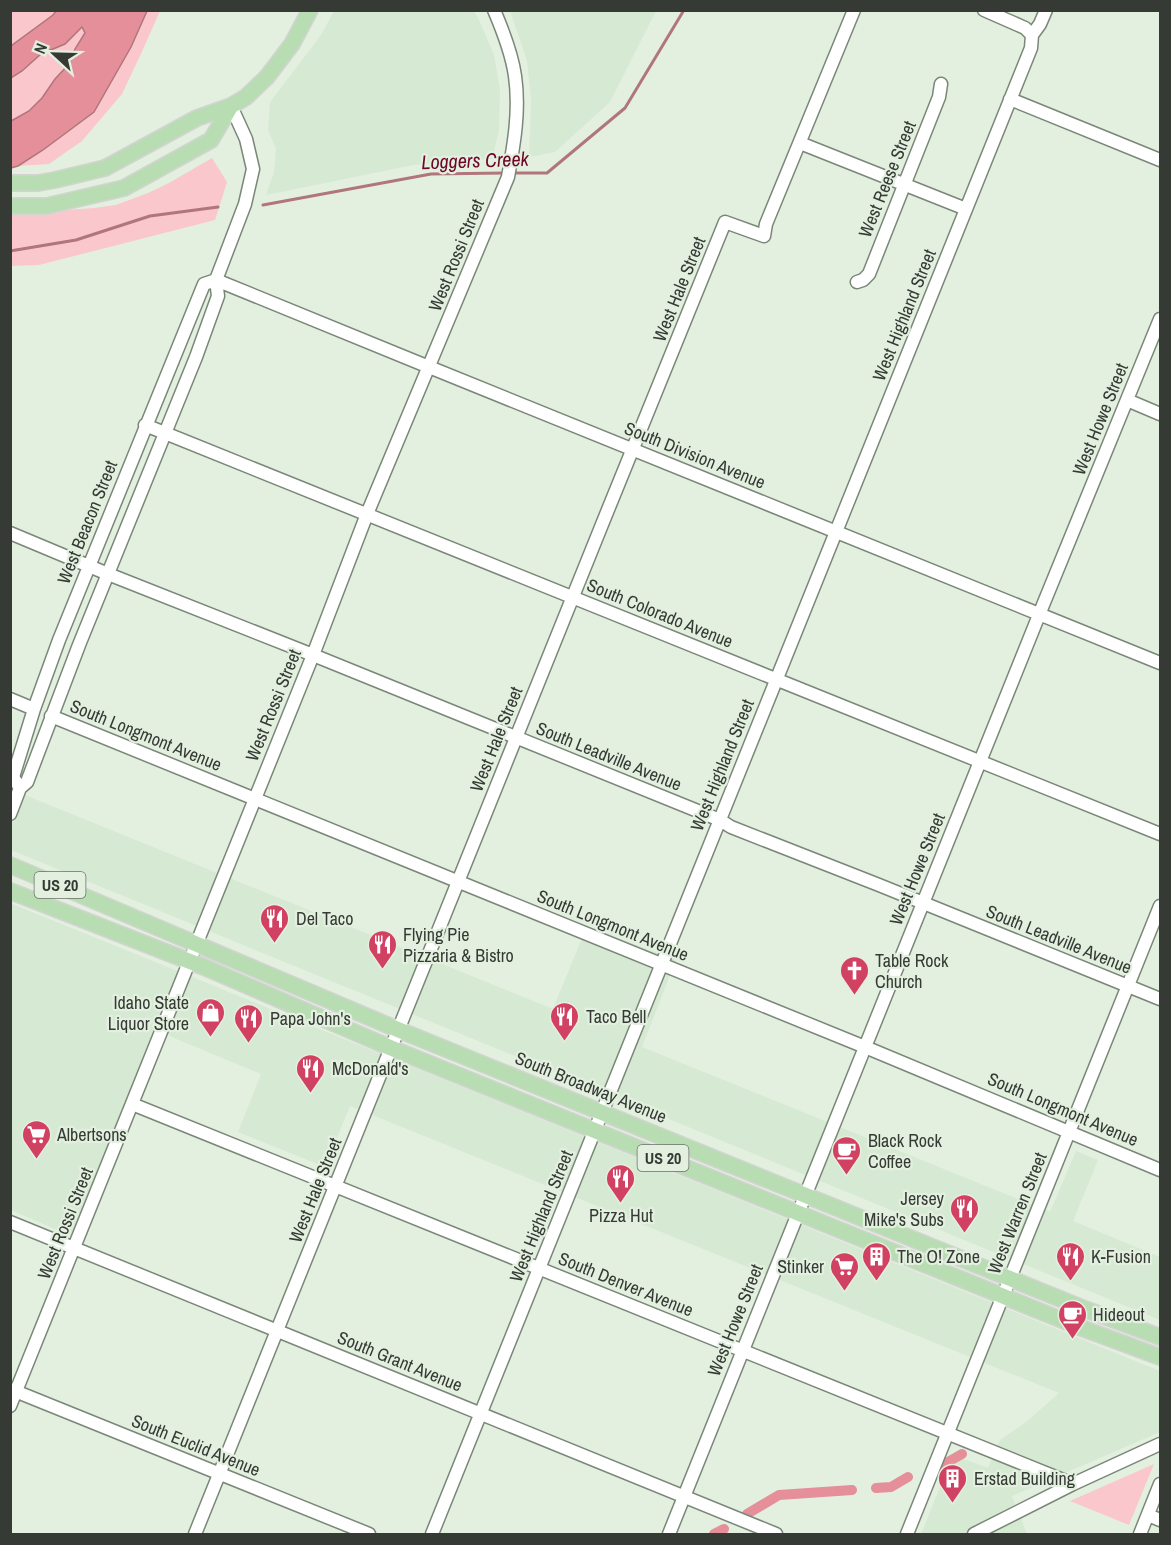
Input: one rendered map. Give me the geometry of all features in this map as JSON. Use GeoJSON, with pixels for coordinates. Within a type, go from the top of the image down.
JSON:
{"type":"FeatureCollection","features":[{"type":"Feature","properties":{"kind":"main road"},"geometry":{"type":"LineString","coordinates":[[10,183],[38,183],[105,168],[197,118],[231,106],[246,97],[267,77],[292,44],[310,10]]}},
{"type":"Feature","properties":{"kind":"main road"},"geometry":{"type":"LineString","coordinates":[[10,206],[47,206],[124,188],[211,140],[231,106]]}},
{"type":"Feature","properties":{"kind":"main road","name":"South Broadway Avenue"},"geometry":{"type":"LineString","coordinates":[[10,864],[399,1030],[1085,1309],[1161,1337]]}},
{"type":"Feature","properties":{"kind":"main road","name":"US 20"},"geometry":{"type":"LineString","coordinates":[[10,891],[190,962],[391,1048],[1079,1327],[1161,1357]]}},
{"type":"Feature","properties":{"kind":"street","name":"West Rossi Street"},"geometry":{"type":"LineString","coordinates":[[10,1406],[13,1391],[74,1248],[190,962],[367,514],[507,177],[515,136],[517,102],[515,75],[494,10]]}},
{"type":"Feature","properties":{"kind":"street","name":"West Hale Street"},"geometry":{"type":"LineString","coordinates":[[195,1534],[725,222],[764,236],[766,225],[854,10]]}},
{"type":"Feature","properties":{"kind":"street"},"geometry":{"type":"LineString","coordinates":[[984,10],[1025,28],[1032,35]]}},
{"type":"Feature","properties":{"kind":"street","name":"West Highland Street"},"geometry":{"type":"LineString","coordinates":[[432,1534],[1031,48],[1032,35],[1046,10]]}},
{"type":"Feature","properties":{"kind":"street","name":"West Reese Street"},"geometry":{"type":"LineString","coordinates":[[857,282],[863,280],[869,273],[939,97],[941,84]]}},
{"type":"Feature","properties":{"kind":"street"},"geometry":{"type":"LineString","coordinates":[[1010,99],[1161,160]]}},
{"type":"Feature","properties":{"kind":"street","name":"West Beacon Street"},"geometry":{"type":"LineString","coordinates":[[10,814],[20,788],[27,782],[51,716],[218,296],[216,280],[245,204],[253,169],[246,139],[231,106]]}},
{"type":"Feature","properties":{"kind":"street"},"geometry":{"type":"LineString","coordinates":[[800,143],[966,209]]}},
{"type":"Feature","properties":{"kind":"street","name":"West Beacon Street"},"geometry":{"type":"LineString","coordinates":[[20,788],[13,777],[59,640],[204,284],[216,280]]}},
{"type":"Feature","properties":{"kind":"street","name":"South Division Avenue"},"geometry":{"type":"LineString","coordinates":[[216,280],[1161,663]]}},
{"type":"Feature","properties":{"kind":"street","name":"West Howe Street"},"geometry":{"type":"LineString","coordinates":[[669,1534],[1039,614],[1161,319]]}},
{"type":"Feature","properties":{"kind":"street"},"geometry":{"type":"LineString","coordinates":[[1127,400],[1161,414]]}},
{"type":"Feature","properties":{"kind":"street","name":"South Colorado Avenue"},"geometry":{"type":"LineString","coordinates":[[146,425],[1161,834]]}},
{"type":"Feature","properties":{"kind":"street","name":"South Leadville Avenue"},"geometry":{"type":"LineString","coordinates":[[10,533],[720,820],[731,827],[1161,999]]}},
{"type":"Feature","properties":{"kind":"street"},"geometry":{"type":"LineString","coordinates":[[10,699],[34,709]]}},
{"type":"Feature","properties":{"kind":"street","name":"South Longmont Avenue"},"geometry":{"type":"LineString","coordinates":[[51,716],[1161,1170]]}},
{"type":"Feature","properties":{"kind":"street","name":"West Warren Street"},"geometry":{"type":"LineString","coordinates":[[907,1534],[1161,906]]}},
{"type":"Feature","properties":{"kind":"street","name":"South Denver Avenue"},"geometry":{"type":"LineString","coordinates":[[132,1104],[1073,1484]]}},
{"type":"Feature","properties":{"kind":"street","name":"South Grant Avenue"},"geometry":{"type":"LineString","coordinates":[[10,1222],[776,1534]]}},
{"type":"Feature","properties":{"kind":"street","name":"South Euclid Avenue"},"geometry":{"type":"LineString","coordinates":[[13,1391],[369,1534]]}},
{"type":"Feature","properties":{"kind":"street"},"geometry":{"type":"LineString","coordinates":[[974,1534],[1073,1484],[1161,1444]]}},
{"type":"Feature","properties":{"kind":"street"},"geometry":{"type":"LineString","coordinates":[[1140,1534],[1161,1484]]}},
{"type":"Feature","properties":{"kind":"street"},"geometry":{"type":"LineString","coordinates":[[1148,1515],[1161,1520]]}},
{"type":"Feature","properties":{"kind":"shaded area"},"geometry":{"type":"Polygon","coordinates":[[[11,11],[56,11],[11,46],[11,11]]]}},
{"type":"Feature","properties":{"kind":"shaded area"},"geometry":{"type":"Polygon","coordinates":[[[56,11],[147,11],[131,47],[94,112],[43,150],[11,168],[11,121],[29,111],[42,98],[69,64],[85,33],[82,27],[65,44],[41,54],[11,78],[11,46],[56,11]]]}},
{"type":"Feature","properties":{"kind":"shaded area"},"geometry":{"type":"Polygon","coordinates":[[[147,11],[160,11],[122,94],[82,141],[49,164],[18,166],[94,112],[131,47],[147,11]]]}},
{"type":"Feature","properties":{"kind":"shaded area"},"geometry":{"type":"Polygon","coordinates":[[[334,11],[474,11],[494,55],[500,90],[499,130],[492,159],[414,165],[266,195],[274,172],[276,149],[268,130],[270,102],[321,35],[334,11]]]}},
{"type":"Feature","properties":{"kind":"shaded area"},"geometry":{"type":"Polygon","coordinates":[[[510,11],[656,11],[610,102],[555,152],[529,157],[531,99],[527,61],[510,11]]]}},
{"type":"Feature","properties":{"kind":"shaded area"},"geometry":{"type":"Polygon","coordinates":[[[82,26],[85,33],[69,64],[29,111],[11,121],[11,78],[41,54],[64,44],[82,26]]]}},
{"type":"Feature","properties":{"kind":"shaded area"},"geometry":{"type":"Polygon","coordinates":[[[212,158],[227,182],[215,220],[39,265],[11,266],[11,214],[116,205],[169,183],[212,158]]]}},
{"type":"Feature","properties":{"kind":"shaded area"},"geometry":{"type":"Polygon","coordinates":[[[10,789],[553,1009],[587,926],[676,960],[642,1047],[1050,1212],[1076,1151],[1098,1160],[1073,1221],[1160,1257],[1160,1320],[11,850],[10,789]]]}},
{"type":"Feature","properties":{"kind":"shaded area"},"geometry":{"type":"Polygon","coordinates":[[[10,903],[1160,1371],[1160,1432],[1012,1496],[1027,1534],[921,1534],[953,1455],[988,1468],[1000,1440],[1026,1422],[1059,1393],[350,1106],[325,1167],[238,1132],[261,1074],[174,1038],[156,1026],[71,1236],[11,1210],[10,903]]]}},
{"type":"Feature","properties":{"kind":"shaded area"},"geometry":{"type":"Polygon","coordinates":[[[1154,1464],[1129,1525],[1070,1501],[1154,1464]]]}},
{"type":"Feature","properties":{"kind":"waterway","name":"Loggers Creek"},"geometry":{"type":"LineString","coordinates":[[512,173],[547,173],[625,108],[684,10]]}},
{"type":"Feature","properties":{"kind":"waterway","name":"Loggers Creek"},"geometry":{"type":"LineString","coordinates":[[263,205],[431,174],[505,173]]}},
{"type":"Feature","properties":{"kind":"waterway","name":"Loggers Creek"},"geometry":{"type":"LineString","coordinates":[[10,251],[76,240],[150,216],[218,207]]}},
{"type":"Feature","properties":{"kind":"waterway"},"geometry":{"type":"LineString","coordinates":[[939,1467],[962,1454]]}},
{"type":"Feature","properties":{"kind":"waterway"},"geometry":{"type":"LineString","coordinates":[[876,1488],[891,1487],[908,1477]]}},
{"type":"Feature","properties":{"kind":"waterway"},"geometry":{"type":"LineString","coordinates":[[747,1514],[779,1495],[852,1490]]}},
{"type":"Feature","properties":{"kind":"waterway"},"geometry":{"type":"LineString","coordinates":[[714,1534],[724,1529]]}},
{"type":"Feature","properties":{"kind":"place","name":"Del Taco"},"geometry":{"type":"Point","coordinates":[275,944]}},
{"type":"Feature","properties":{"kind":"place","name":"Flying Pie Pizzaria & Bistro"},"geometry":{"type":"Point","coordinates":[382,970]}},
{"type":"Feature","properties":{"kind":"place","name":"Table Rock Church"},"geometry":{"type":"Point","coordinates":[854,996]}},
{"type":"Feature","properties":{"kind":"place","name":"Idaho State Liquor Store"},"geometry":{"type":"Point","coordinates":[210,1038]}},
{"type":"Feature","properties":{"kind":"place","name":"Taco Bell"},"geometry":{"type":"Point","coordinates":[565,1042]}},
{"type":"Feature","properties":{"kind":"place","name":"Papa John's"},"geometry":{"type":"Point","coordinates":[249,1044]}},
{"type":"Feature","properties":{"kind":"place","name":"McDonald's"},"geometry":{"type":"Point","coordinates":[311,1094]}},
{"type":"Feature","properties":{"kind":"place","name":"Albertsons"},"geometry":{"type":"Point","coordinates":[36,1160]}},
{"type":"Feature","properties":{"kind":"place","name":"Black Rock Coffee"},"geometry":{"type":"Point","coordinates":[847,1176]}},
{"type":"Feature","properties":{"kind":"place","name":"Pizza Hut"},"geometry":{"type":"Point","coordinates":[621,1204]}},
{"type":"Feature","properties":{"kind":"place","name":"Jersey Mike's Subs"},"geometry":{"type":"Point","coordinates":[965,1234]}},
{"type":"Feature","properties":{"kind":"place","name":"The O! Zone"},"geometry":{"type":"Point","coordinates":[876,1282]}},
{"type":"Feature","properties":{"kind":"place","name":"K-Fusion"},"geometry":{"type":"Point","coordinates":[1070,1282]}},
{"type":"Feature","properties":{"kind":"place","name":"Stinker"},"geometry":{"type":"Point","coordinates":[845,1292]}},
{"type":"Feature","properties":{"kind":"place","name":"Hideout"},"geometry":{"type":"Point","coordinates":[1072,1340]}},
{"type":"Feature","properties":{"kind":"place","name":"Erstad Building"},"geometry":{"type":"Point","coordinates":[953,1504]}}]}
